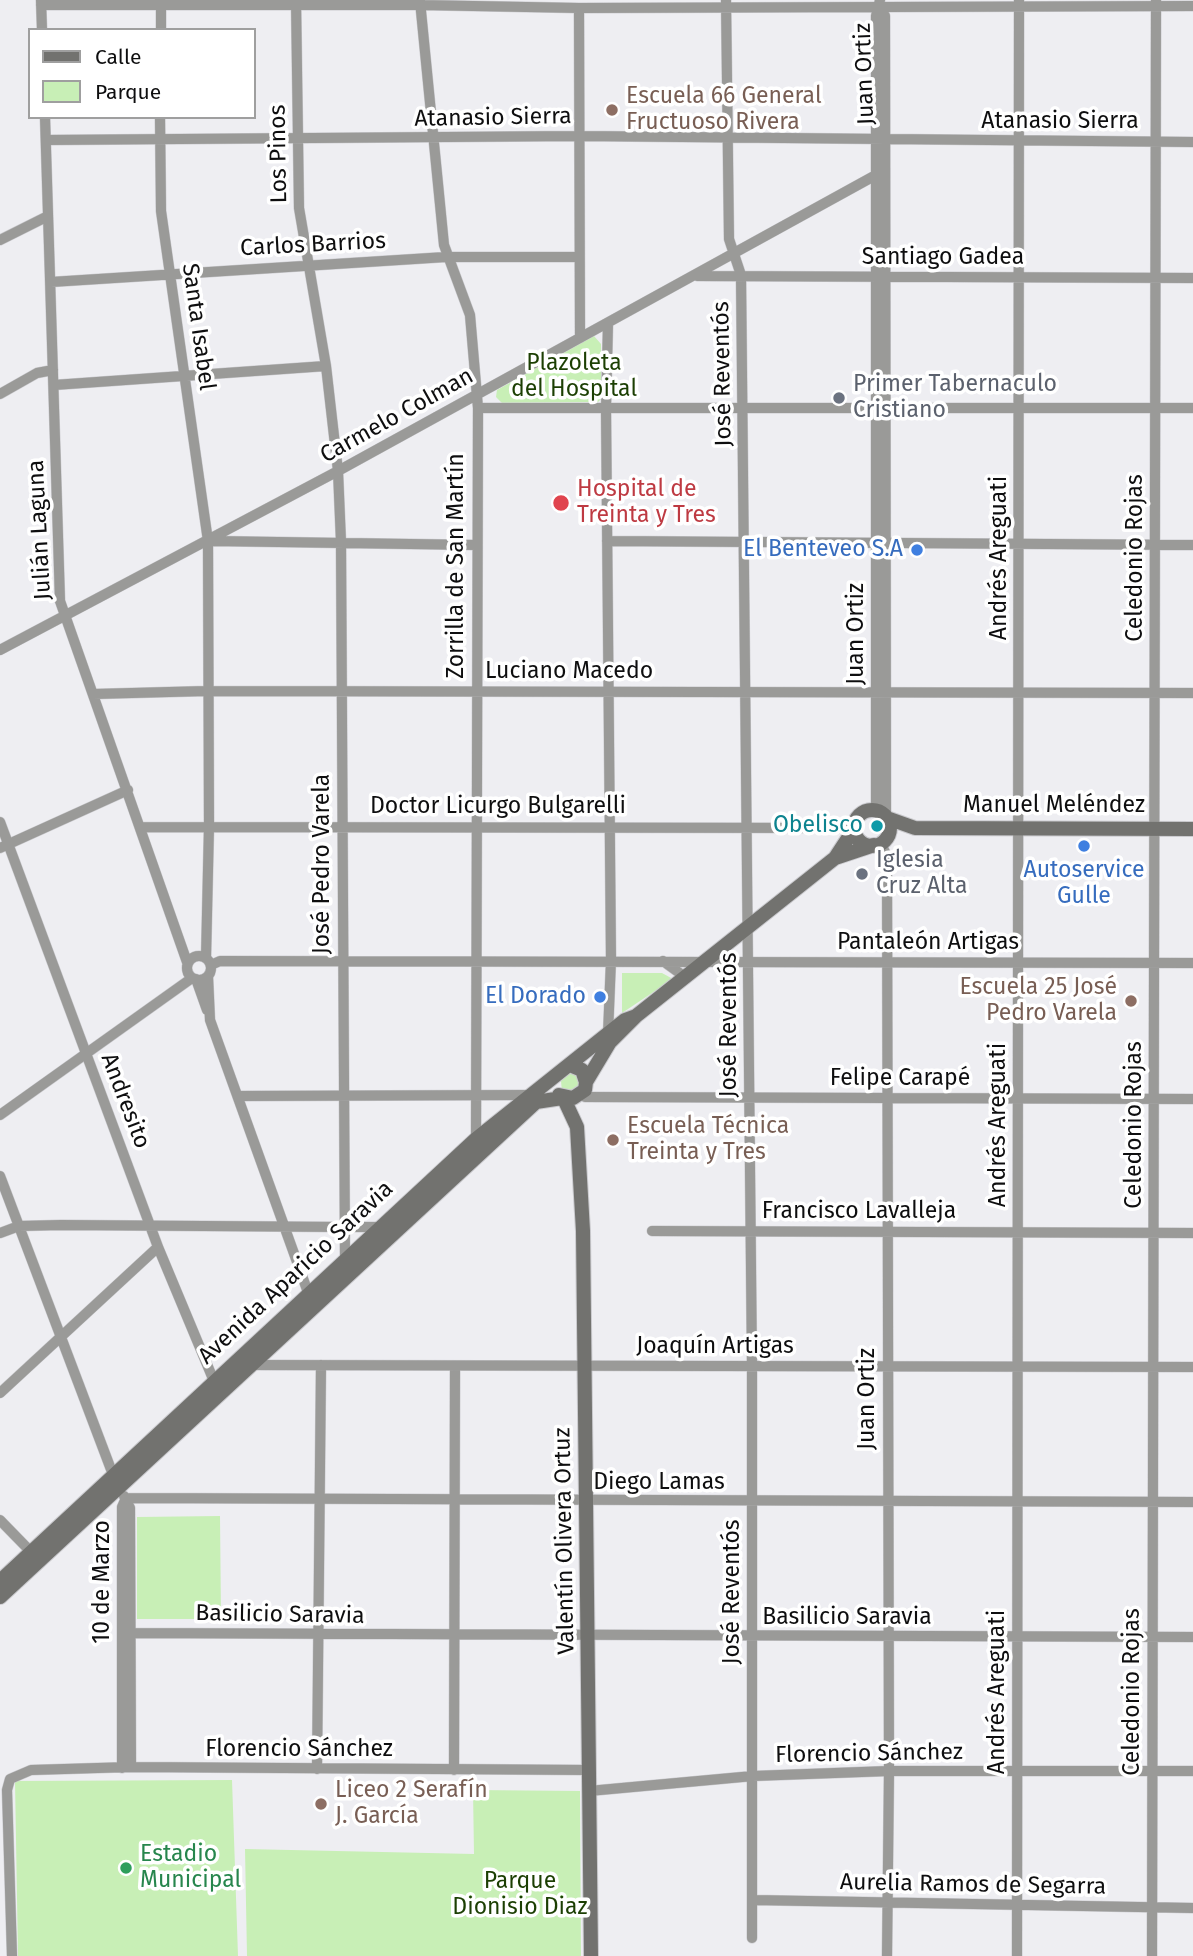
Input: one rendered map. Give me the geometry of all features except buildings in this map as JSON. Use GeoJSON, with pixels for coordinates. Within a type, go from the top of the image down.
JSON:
{"type":"FeatureCollection","features":[{"type":"Feature","properties":{"kind":"street"},"geometry":{"type":"LineString","coordinates":[[161,2],[161,28]]}},
{"type":"Feature","properties":{"kind":"street","name":"Los Pinos"},"geometry":{"type":"LineString","coordinates":[[296,2],[299,208],[326,366],[338,471]]}},
{"type":"Feature","properties":{"kind":"street"},"geometry":{"type":"LineString","coordinates":[[42,28],[41,3],[420,2],[579,8],[726,4],[1020,3],[1156,3],[1193,6]]}},
{"type":"Feature","properties":{"kind":"street","name":"Zorrilla de San Martín"},"geometry":{"type":"LineString","coordinates":[[420,2],[431,138],[446,257],[470,315],[478,408],[475,691],[478,962],[476,1139]]}},
{"type":"Feature","properties":{"kind":"street","name":"Andrés Areguati"},"geometry":{"type":"LineString","coordinates":[[1017,1956],[1020,3]]}},
{"type":"Feature","properties":{"kind":"street","name":"Celedonio Rojas"},"geometry":{"type":"LineString","coordinates":[[1152,1956],[1156,3]]}},
{"type":"Feature","properties":{"kind":"street"},"geometry":{"type":"LineString","coordinates":[[726,4],[727,137]]}},
{"type":"Feature","properties":{"kind":"street","name":"Juan Ortiz"},"geometry":{"type":"LineString","coordinates":[[880,4],[876,16],[873,176],[881,277]]}},
{"type":"Feature","properties":{"kind":"street","name":"Juan Ortiz"},"geometry":{"type":"LineString","coordinates":[[880,4],[885,16],[886,139],[881,277],[883,815]]}},
{"type":"Feature","properties":{"kind":"street"},"geometry":{"type":"LineString","coordinates":[[579,8],[580,338]]}},
{"type":"Feature","properties":{"kind":"street","name":"Julián Laguna"},"geometry":{"type":"LineString","coordinates":[[45,119],[60,601],[142,827],[187,962]]}},
{"type":"Feature","properties":{"kind":"street","name":"Santa Isabel"},"geometry":{"type":"LineString","coordinates":[[160,119],[161,211],[208,541],[208,961]]}},
{"type":"Feature","properties":{"kind":"street","name":"Atanasio Sierra"},"geometry":{"type":"LineString","coordinates":[[46,140],[579,136],[1193,142]]}},
{"type":"Feature","properties":{"kind":"street","name":"José Reventós"},"geometry":{"type":"LineString","coordinates":[[727,137],[729,239],[741,275],[743,407],[752,1366],[752,1938]]}},
{"type":"Feature","properties":{"kind":"street","name":"Carmelo Colman"},"geometry":{"type":"LineString","coordinates":[[0,650],[338,471],[885,170]]}},
{"type":"Feature","properties":{"kind":"street"},"geometry":{"type":"LineString","coordinates":[[0,240],[48,216]]}},
{"type":"Feature","properties":{"kind":"street","name":"Carlos Barrios"},"geometry":{"type":"LineString","coordinates":[[51,282],[170,272],[446,257],[579,257]]}},
{"type":"Feature","properties":{"kind":"street","name":"Santiago Gadea"},"geometry":{"type":"LineString","coordinates":[[694,276],[1193,278]]}},
{"type":"Feature","properties":{"kind":"street"},"geometry":{"type":"LineString","coordinates":[[608,323],[606,408],[611,960],[608,1034]]}},
{"type":"Feature","properties":{"kind":"street"},"geometry":{"type":"LineString","coordinates":[[54,385],[326,366]]}},
{"type":"Feature","properties":{"kind":"street"},"geometry":{"type":"LineString","coordinates":[[0,394],[37,373],[53,370]]}},
{"type":"Feature","properties":{"kind":"street"},"geometry":{"type":"LineString","coordinates":[[478,408],[1193,408]]}},
{"type":"Feature","properties":{"kind":"street","name":"José Pedro Varela"},"geometry":{"type":"LineString","coordinates":[[338,471],[341,542],[345,1257]]}},
{"type":"Feature","properties":{"kind":"street"},"geometry":{"type":"LineString","coordinates":[[208,541],[476,545]]}},
{"type":"Feature","properties":{"kind":"street"},"geometry":{"type":"LineString","coordinates":[[607,541],[881,545],[1193,545]]}},
{"type":"Feature","properties":{"kind":"street","name":"Luciano Macedo"},"geometry":{"type":"LineString","coordinates":[[94,694],[207,691],[1193,693]]}},
{"type":"Feature","properties":{"kind":"street"},"geometry":{"type":"LineString","coordinates":[[4,846],[128,790]]}},
{"type":"Feature","properties":{"kind":"street"},"geometry":{"type":"LineString","coordinates":[[863,813],[883,815],[890,827],[880,843],[861,841],[854,828],[863,813]]}},
{"type":"Feature","properties":{"kind":"street","name":"Manuel Meléndez"},"geometry":{"type":"LineString","coordinates":[[883,815],[915,828],[1193,830]]}},
{"type":"Feature","properties":{"kind":"street","name":"Andresito"},"geometry":{"type":"LineString","coordinates":[[0,821],[4,846],[87,1053],[158,1247],[216,1386]]}},
{"type":"Feature","properties":{"kind":"street","name":"Doctor Licurgo Bulgarelli"},"geometry":{"type":"LineString","coordinates":[[142,827],[854,828]]}},
{"type":"Feature","properties":{"kind":"street","name":"Avenida Aparicio Saravia"},"geometry":{"type":"LineString","coordinates":[[585,1090],[610,1042],[636,1016],[835,858],[854,828]]}},
{"type":"Feature","properties":{"kind":"street","name":"Manuel Meléndez"},"geometry":{"type":"LineString","coordinates":[[880,843],[915,828]]}},
{"type":"Feature","properties":{"kind":"street","name":"Juan Ortiz"},"geometry":{"type":"LineString","coordinates":[[880,843],[887,857],[887,1956]]}},
{"type":"Feature","properties":{"kind":"street","name":"Avenida Aparicio Saravia"},"geometry":{"type":"LineString","coordinates":[[835,858],[880,843]]}},
{"type":"Feature","properties":{"kind":"street"},"geometry":{"type":"LineString","coordinates":[[211,1020],[208,961],[198,955],[187,962],[187,971],[194,979],[211,1020],[311,1299]]}},
{"type":"Feature","properties":{"kind":"street"},"geometry":{"type":"LineString","coordinates":[[662,960],[685,977]]}},
{"type":"Feature","properties":{"kind":"street","name":"Pantaleón Artigas"},"geometry":{"type":"LineString","coordinates":[[208,961],[1193,963]]}},
{"type":"Feature","properties":{"kind":"street"},"geometry":{"type":"LineString","coordinates":[[0,1115],[194,979],[208,976]]}},
{"type":"Feature","properties":{"kind":"street","name":"Avenida Aparicio Saravia"},"geometry":{"type":"LineString","coordinates":[[0,1581],[35,1556],[119,1486],[216,1386],[383,1232],[476,1139],[625,1020],[636,1016]]}},
{"type":"Feature","properties":{"kind":"street"},"geometry":{"type":"LineString","coordinates":[[564,1070],[582,1070],[585,1090],[573,1098],[563,1098],[555,1086],[564,1070]]}},
{"type":"Feature","properties":{"kind":"street","name":"Felipe Carapé"},"geometry":{"type":"LineString","coordinates":[[585,1090],[606,1097],[1193,1099]]}},
{"type":"Feature","properties":{"kind":"street","name":"Valentín Olivera Ortuz"},"geometry":{"type":"LineString","coordinates":[[585,1090],[578,1127],[586,1367],[591,1956]]}},
{"type":"Feature","properties":{"kind":"street"},"geometry":{"type":"LineString","coordinates":[[238,1096],[530,1095]]}},
{"type":"Feature","properties":{"kind":"street","name":"Avenida Aparicio Saravia"},"geometry":{"type":"LineString","coordinates":[[311,1299],[345,1257],[383,1232],[536,1102],[563,1098]]}},
{"type":"Feature","properties":{"kind":"street","name":"Valentín Olivera Ortuz"},"geometry":{"type":"LineString","coordinates":[[563,1098],[578,1127]]}},
{"type":"Feature","properties":{"kind":"street"},"geometry":{"type":"LineString","coordinates":[[0,1176],[119,1486]]}},
{"type":"Feature","properties":{"kind":"street"},"geometry":{"type":"LineString","coordinates":[[0,1233],[19,1226],[345,1227],[383,1232]]}},
{"type":"Feature","properties":{"kind":"street","name":"Francisco Lavalleja"},"geometry":{"type":"LineString","coordinates":[[652,1231],[1193,1233]]}},
{"type":"Feature","properties":{"kind":"street"},"geometry":{"type":"LineString","coordinates":[[0,1393],[158,1247]]}},
{"type":"Feature","properties":{"kind":"street","name":"Joaquín Artigas"},"geometry":{"type":"LineString","coordinates":[[244,1361],[321,1365],[586,1367],[1193,1367]]}},
{"type":"Feature","properties":{"kind":"street"},"geometry":{"type":"LineString","coordinates":[[317,1769],[321,1365]]}},
{"type":"Feature","properties":{"kind":"street"},"geometry":{"type":"LineString","coordinates":[[454,1770],[455,1366]]}},
{"type":"Feature","properties":{"kind":"street","name":"Diego Lamas"},"geometry":{"type":"LineString","coordinates":[[119,1486],[320,1500],[1193,1502]]}},
{"type":"Feature","properties":{"kind":"street","name":"10 de Marzo"},"geometry":{"type":"LineString","coordinates":[[119,1486],[127,1633],[126,1767]]}},
{"type":"Feature","properties":{"kind":"street"},"geometry":{"type":"LineString","coordinates":[[0,1520],[35,1556]]}},
{"type":"Feature","properties":{"kind":"street","name":"Avenida Aparicio Saravia"},"geometry":{"type":"LineString","coordinates":[[0,1597],[35,1556]]}},
{"type":"Feature","properties":{"kind":"street","name":"Basilicio Saravia"},"geometry":{"type":"LineString","coordinates":[[127,1633],[589,1637],[1193,1637]]}},
{"type":"Feature","properties":{"kind":"street","name":"Florencio Sánchez"},"geometry":{"type":"LineString","coordinates":[[12,1956],[7,1790],[10,1779],[31,1770],[126,1767],[589,1770]]}},
{"type":"Feature","properties":{"kind":"street","name":"Florencio Sánchez"},"geometry":{"type":"LineString","coordinates":[[589,1791],[753,1776],[889,1771],[1193,1770]]}},
{"type":"Feature","properties":{"kind":"street","name":"Aurelia Ramos de Segarra"},"geometry":{"type":"LineString","coordinates":[[752,1900],[1193,1908]]}},
{"type":"Feature","properties":{"kind":"green space","name":"Plazoleta del Hospital"},"geometry":{"type":"Polygon","coordinates":[[[594,336],[601,344],[601,399],[598,402],[502,403],[496,397],[497,390],[594,336]]]}},
{"type":"Feature","properties":{"kind":"green space"},"geometry":{"type":"Polygon","coordinates":[[[622,973],[662,973],[673,979],[622,1013],[622,973]]]}},
{"type":"Feature","properties":{"kind":"green space"},"geometry":{"type":"Polygon","coordinates":[[[569,1072],[581,1076],[578,1090],[562,1092],[561,1081],[569,1072]]]}},
{"type":"Feature","properties":{"kind":"green space"},"geometry":{"type":"Polygon","coordinates":[[[220,1516],[221,1619],[137,1619],[137,1517],[220,1516]]]}},
{"type":"Feature","properties":{"kind":"green space","name":"Estadio Municipal"},"geometry":{"type":"Polygon","coordinates":[[[232,1780],[238,1956],[18,1956],[15,1781],[232,1780]]]}},
{"type":"Feature","properties":{"kind":"green space","name":"Parque Dionisio Diaz"},"geometry":{"type":"Polygon","coordinates":[[[473,1790],[580,1791],[581,1956],[247,1956],[245,1849],[474,1854],[473,1790]]]}},
{"type":"Feature","properties":{"kind":"place","name":"Escuela 66 General Fructuoso Rivera"},"geometry":{"type":"Point","coordinates":[612,110]}},
{"type":"Feature","properties":{"kind":"place","name":"Primer Tabernaculo Cristiano"},"geometry":{"type":"Point","coordinates":[839,398]}},
{"type":"Feature","properties":{"kind":"place","name":"Hospital de Treinta y Tres"},"geometry":{"type":"Point","coordinates":[561,503]}},
{"type":"Feature","properties":{"kind":"place","name":"El Benteveo S.A"},"geometry":{"type":"Point","coordinates":[917,550]}},
{"type":"Feature","properties":{"kind":"place","name":"Obelisco"},"geometry":{"type":"Point","coordinates":[877,826]}},
{"type":"Feature","properties":{"kind":"place","name":"Autoservice Gulle"},"geometry":{"type":"Point","coordinates":[1084,846]}},
{"type":"Feature","properties":{"kind":"place","name":"Iglesia Cruz Alta"},"geometry":{"type":"Point","coordinates":[862,874]}},
{"type":"Feature","properties":{"kind":"place","name":"El Dorado"},"geometry":{"type":"Point","coordinates":[600,997]}},
{"type":"Feature","properties":{"kind":"place","name":"Escuela 25 José Pedro Varela"},"geometry":{"type":"Point","coordinates":[1131,1001]}},
{"type":"Feature","properties":{"kind":"place","name":"Escuela Técnica Treinta y Tres"},"geometry":{"type":"Point","coordinates":[613,1140]}},
{"type":"Feature","properties":{"kind":"place","name":"Liceo 2 Serafín J. García"},"geometry":{"type":"Point","coordinates":[321,1804]}},
{"type":"Feature","properties":{"kind":"place","name":"Estadio Municipal"},"geometry":{"type":"Point","coordinates":[126,1868]}}]}
